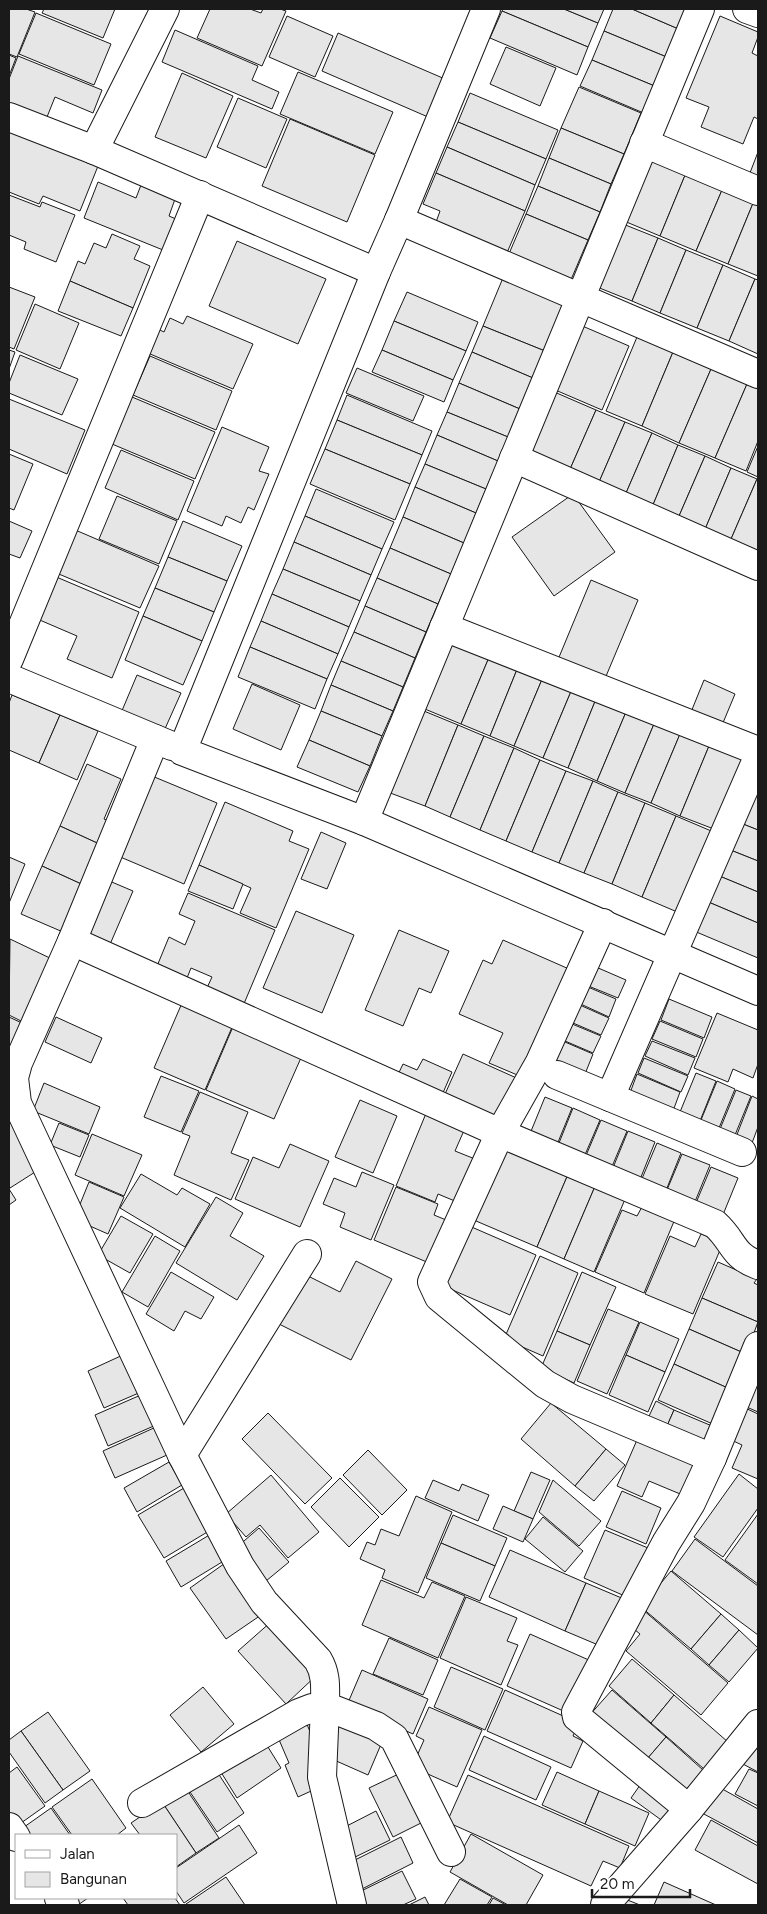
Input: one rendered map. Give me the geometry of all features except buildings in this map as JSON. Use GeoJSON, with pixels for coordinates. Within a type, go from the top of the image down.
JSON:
{"type":"FeatureCollection","features":[{"type":"Feature","properties":{"kind":"street"},"geometry":{"type":"LineString","coordinates":[[94,150],[165,9]]}},
{"type":"Feature","properties":{"kind":"street"},"geometry":{"type":"LineString","coordinates":[[182,751],[376,272],[486,9]]}},
{"type":"Feature","properties":{"kind":"street"},"geometry":{"type":"LineString","coordinates":[[364,821],[700,9]]}},
{"type":"Feature","properties":{"kind":"street"},"geometry":{"type":"LineString","coordinates":[[747,9],[758,13]]}},
{"type":"Feature","properties":{"kind":"street"},"geometry":{"type":"LineString","coordinates":[[9,117],[94,150],[376,272]]}},
{"type":"Feature","properties":{"kind":"street"},"geometry":{"type":"LineString","coordinates":[[644,143],[758,191]]}},
{"type":"Feature","properties":{"kind":"street"},"geometry":{"type":"LineString","coordinates":[[9,660],[200,195]]}},
{"type":"Feature","properties":{"kind":"street"},"geometry":{"type":"LineString","coordinates":[[399,220],[758,374]]}},
{"type":"Feature","properties":{"kind":"street"},"geometry":{"type":"LineString","coordinates":[[514,458],[758,566]]}},
{"type":"Feature","properties":{"kind":"street"},"geometry":{"type":"LineString","coordinates":[[444,627],[758,751]]}},
{"type":"Feature","properties":{"kind":"street"},"geometry":{"type":"LineString","coordinates":[[9,678],[182,751],[364,821],[758,991]]}},
{"type":"Feature","properties":{"kind":"street"},"geometry":{"type":"LineString","coordinates":[[155,740],[72,941],[18,1063],[14,1078],[17,1102],[182,1455],[240,1566],[264,1602],[318,1660],[323,1669],[325,1706],[322,1777],[352,1905]]}},
{"type":"Feature","properties":{"kind":"street"},"geometry":{"type":"LineString","coordinates":[[610,1097],[758,757]]}},
{"type":"Feature","properties":{"kind":"street"},"geometry":{"type":"LineString","coordinates":[[603,923],[540,1062],[500,1133],[432,1282],[439,1297],[545,1384],[572,1399],[712,1458]]}},
{"type":"Feature","properties":{"kind":"street"},"geometry":{"type":"LineString","coordinates":[[72,941],[500,1133],[716,1224],[738,1255],[758,1265]]}},
{"type":"Feature","properties":{"kind":"street"},"geometry":{"type":"LineString","coordinates":[[558,1075],[742,1152]]}},
{"type":"Feature","properties":{"kind":"street"},"geometry":{"type":"LineString","coordinates":[[182,1455],[307,1254]]}},
{"type":"Feature","properties":{"kind":"street"},"geometry":{"type":"LineString","coordinates":[[689,1809],[577,1717],[576,1712],[666,1543],[691,1503],[712,1458],[758,1346]]}},
{"type":"Feature","properties":{"kind":"street"},"geometry":{"type":"LineString","coordinates":[[142,1803],[299,1713],[325,1706],[376,1726],[394,1738],[451,1852]]}},
{"type":"Feature","properties":{"kind":"street"},"geometry":{"type":"LineString","coordinates":[[605,1905],[689,1809],[758,1724]]}}]}
